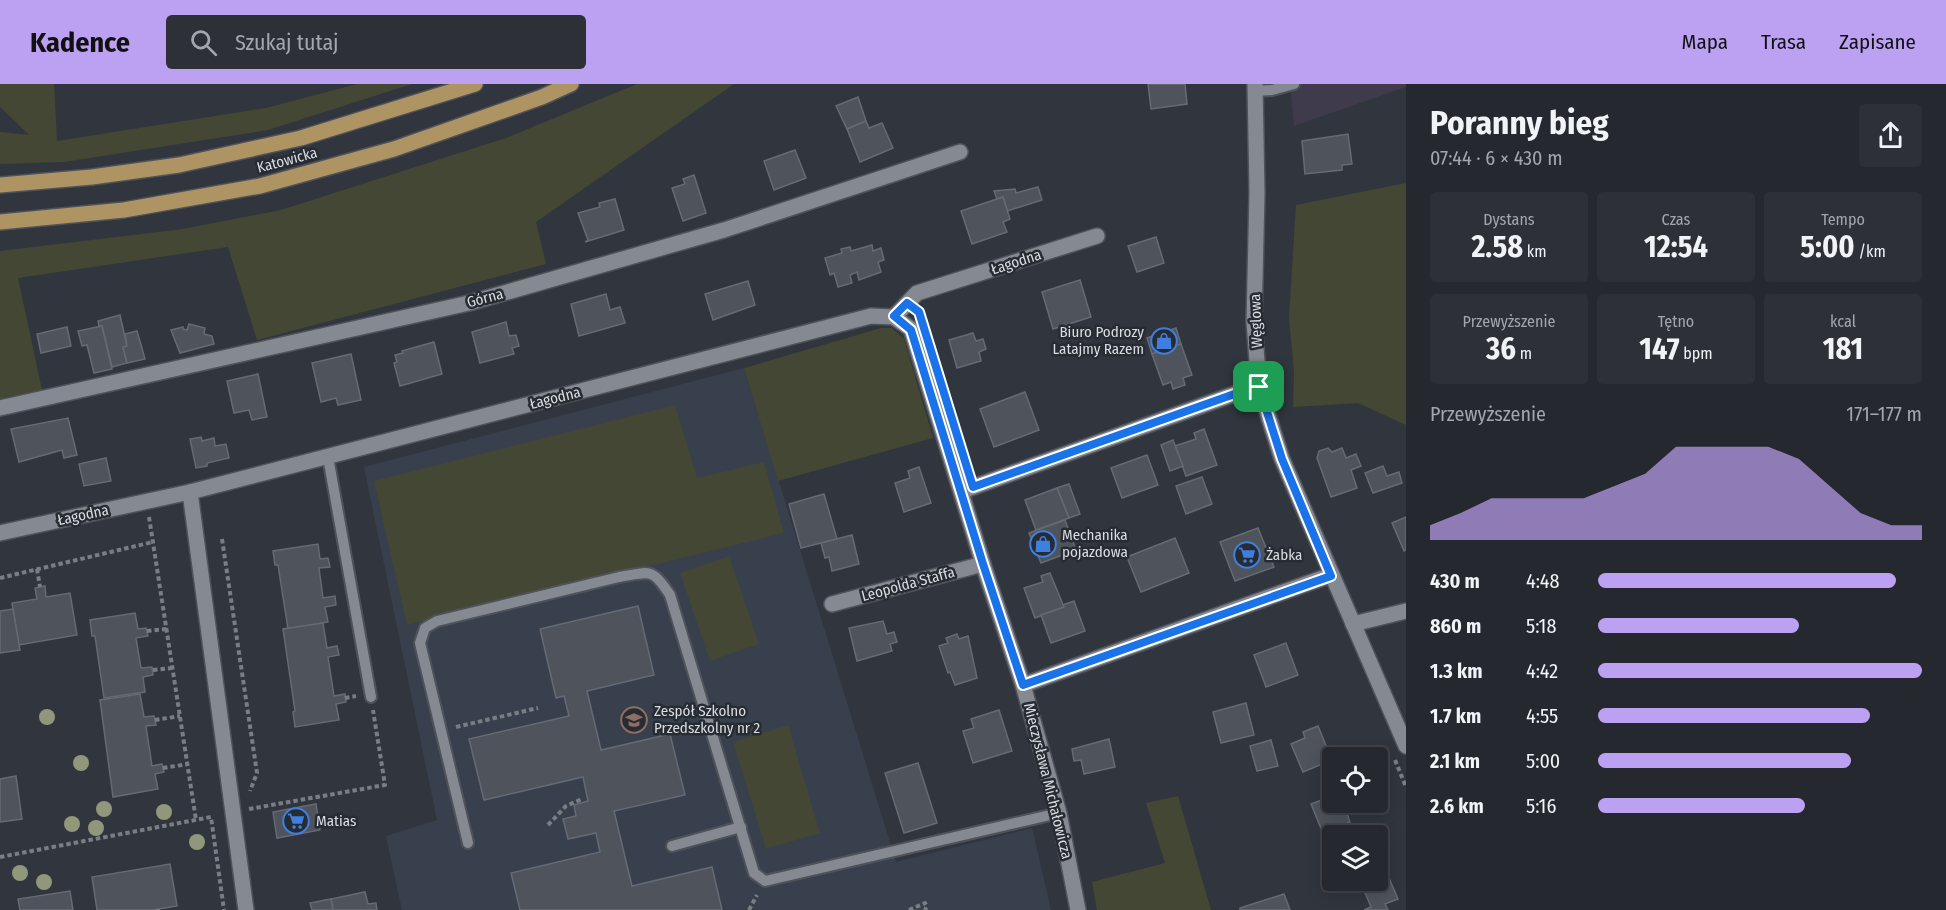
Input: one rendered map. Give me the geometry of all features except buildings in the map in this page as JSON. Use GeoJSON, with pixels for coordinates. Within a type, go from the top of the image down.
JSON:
{"type":"FeatureCollection","features":[{"type":"Feature","properties":{"kind":"main road","name":"Katowicka"},"geometry":{"type":"LineString","coordinates":[[0,185],[92,177],[179,165],[302,138],[475,84]]}},
{"type":"Feature","properties":{"kind":"main road","name":"Katowicka"},"geometry":{"type":"LineString","coordinates":[[0,222],[124,210],[260,186],[394,149],[542,97],[571,84]]}},
{"type":"Feature","properties":{"kind":"street","name":"Węglowa"},"geometry":{"type":"LineString","coordinates":[[1255,87],[1257,193],[1254,322],[1259,387],[1282,459],[1406,746]]}},
{"type":"Feature","properties":{"kind":"street","name":"Górna"},"geometry":{"type":"LineString","coordinates":[[0,408],[469,303],[724,230],[960,152]]}},
{"type":"Feature","properties":{"kind":"street","name":"Łagodna"},"geometry":{"type":"LineString","coordinates":[[0,533],[190,492],[871,316],[894,316],[917,293],[1097,236]]}},
{"type":"Feature","properties":{"kind":"street","name":"Mieczysława Michałowicza"},"geometry":{"type":"LineString","coordinates":[[894,316],[911,330],[1023,685],[1059,813],[1078,910]]}},
{"type":"Feature","properties":{"kind":"street"},"geometry":{"type":"LineString","coordinates":[[962,491],[1259,387]]}},
{"type":"Feature","properties":{"kind":"street"},"geometry":{"type":"LineString","coordinates":[[190,492],[246,910]]}},
{"type":"Feature","properties":{"kind":"street","name":"Leopolda Staffa"},"geometry":{"type":"LineString","coordinates":[[832,604],[983,564]]}},
{"type":"Feature","properties":{"kind":"street"},"geometry":{"type":"LineString","coordinates":[[1023,685],[1331,576]]}},
{"type":"Feature","properties":{"kind":"street"},"geometry":{"type":"LineString","coordinates":[[1353,624],[1406,611]]}},
{"type":"Feature","properties":{"kind":"lane"},"geometry":{"type":"LineString","coordinates":[[1255,87],[1272,90],[1294,84]]}},
{"type":"Feature","properties":{"kind":"lane"},"geometry":{"type":"LineString","coordinates":[[328,457],[371,697]]}},
{"type":"Feature","properties":{"kind":"lane"},"geometry":{"type":"LineString","coordinates":[[468,843],[420,643],[426,628],[437,621],[619,577],[649,572],[659,578],[670,595],[754,873],[765,881],[1059,813]]}},
{"type":"Feature","properties":{"kind":"lane"},"geometry":{"type":"LineString","coordinates":[[672,846],[741,827]]}},
{"type":"Feature","properties":{"kind":"path"},"geometry":{"type":"LineString","coordinates":[[149,513],[196,820]]}},
{"type":"Feature","properties":{"kind":"path"},"geometry":{"type":"LineString","coordinates":[[222,539],[257,773],[242,810],[385,785],[371,697]]}},
{"type":"Feature","properties":{"kind":"path"},"geometry":{"type":"LineString","coordinates":[[0,578],[153,542]]}},
{"type":"Feature","properties":{"kind":"path"},"geometry":{"type":"LineString","coordinates":[[37,569],[40,587]]}},
{"type":"Feature","properties":{"kind":"path"},"geometry":{"type":"LineString","coordinates":[[147,631],[167,629]]}},
{"type":"Feature","properties":{"kind":"path"},"geometry":{"type":"LineString","coordinates":[[153,670],[173,668]]}},
{"type":"Feature","properties":{"kind":"path"},"geometry":{"type":"LineString","coordinates":[[441,731],[538,708]]}},
{"type":"Feature","properties":{"kind":"path"},"geometry":{"type":"LineString","coordinates":[[155,720],[180,716]]}},
{"type":"Feature","properties":{"kind":"path"},"geometry":{"type":"LineString","coordinates":[[163,768],[188,764]]}},
{"type":"Feature","properties":{"kind":"path"},"geometry":{"type":"LineString","coordinates":[[548,825],[566,806],[582,799]]}},
{"type":"Feature","properties":{"kind":"path"},"geometry":{"type":"LineString","coordinates":[[0,856],[211,817],[224,910]]}},
{"type":"Feature","properties":{"kind":"path"},"geometry":{"type":"LineString","coordinates":[[909,910],[925,903],[927,906],[925,910]]}},
{"type":"Feature","properties":{"kind":"shaded area"},"geometry":{"type":"Polygon","coordinates":[[[1290,84],[1406,84],[1406,87],[1294,126],[1290,84]]]}},
{"type":"Feature","properties":{"kind":"shaded area","name":"Zespół Szkolno Przedszkolny nr 2"},"geometry":{"type":"Polygon","coordinates":[[[744,368],[896,862],[1032,828],[1051,910],[402,910],[386,836],[437,820],[364,467],[744,368]]]}},
{"type":"Feature","properties":{"kind":"green space"},"geometry":{"type":"Polygon","coordinates":[[[0,84],[54,84],[57,141],[266,108],[357,84],[412,84],[268,130],[64,162],[0,164],[0,132],[29,135],[0,107],[0,84]]]}},
{"type":"Feature","properties":{"kind":"green space"},"geometry":{"type":"Polygon","coordinates":[[[637,84],[734,84],[536,222],[546,264],[257,340],[228,247],[18,278],[42,390],[0,399],[0,251],[183,229],[281,210],[506,138],[637,84]]]}},
{"type":"Feature","properties":{"kind":"green space"},"geometry":{"type":"Polygon","coordinates":[[[1406,183],[1406,425],[1358,403],[1293,407],[1294,372],[1289,318],[1296,205],[1406,183]]]}},
{"type":"Feature","properties":{"kind":"green space"},"geometry":{"type":"Polygon","coordinates":[[[881,328],[892,328],[904,339],[933,438],[778,481],[744,368],[881,328]]]}},
{"type":"Feature","properties":{"kind":"green space"},"geometry":{"type":"Polygon","coordinates":[[[675,405],[697,478],[764,462],[784,533],[407,625],[374,481],[675,405]]]}},
{"type":"Feature","properties":{"kind":"green space"},"geometry":{"type":"Polygon","coordinates":[[[729,556],[759,644],[710,661],[680,573],[729,556]]]}},
{"type":"Feature","properties":{"kind":"green space"},"geometry":{"type":"Polygon","coordinates":[[[788,725],[820,833],[766,849],[733,742],[788,725]]]}},
{"type":"Feature","properties":{"kind":"green space"},"geometry":{"type":"Polygon","coordinates":[[[1178,796],[1211,910],[1097,910],[1092,882],[1165,863],[1146,803],[1178,796]]]}},
{"type":"Feature","properties":{"kind":"place","name":"Biuro Podrozy Latajmy Razem"},"geometry":{"type":"Point","coordinates":[1164,341]}},
{"type":"Feature","properties":{"kind":"place","name":"Mechanika pojazdowa"},"geometry":{"type":"Point","coordinates":[1043,544]}},
{"type":"Feature","properties":{"kind":"place","name":"Żabka"},"geometry":{"type":"Point","coordinates":[1247,555]}},
{"type":"Feature","properties":{"kind":"place","name":"Zespół Szkolno Przedszkolny nr 2"},"geometry":{"type":"Point","coordinates":[634,720]}},
{"type":"Feature","properties":{"kind":"place","name":"Matias"},"geometry":{"type":"Point","coordinates":[296,821]}},
{"type":"Feature","properties":{"kind":"route"},"geometry":{"type":"LineString","coordinates":[[907,303],[919,312],[973,487],[1259,387],[1282,459],[1331,576],[1023,685],[911,330],[894,316],[907,303]]}}]}
